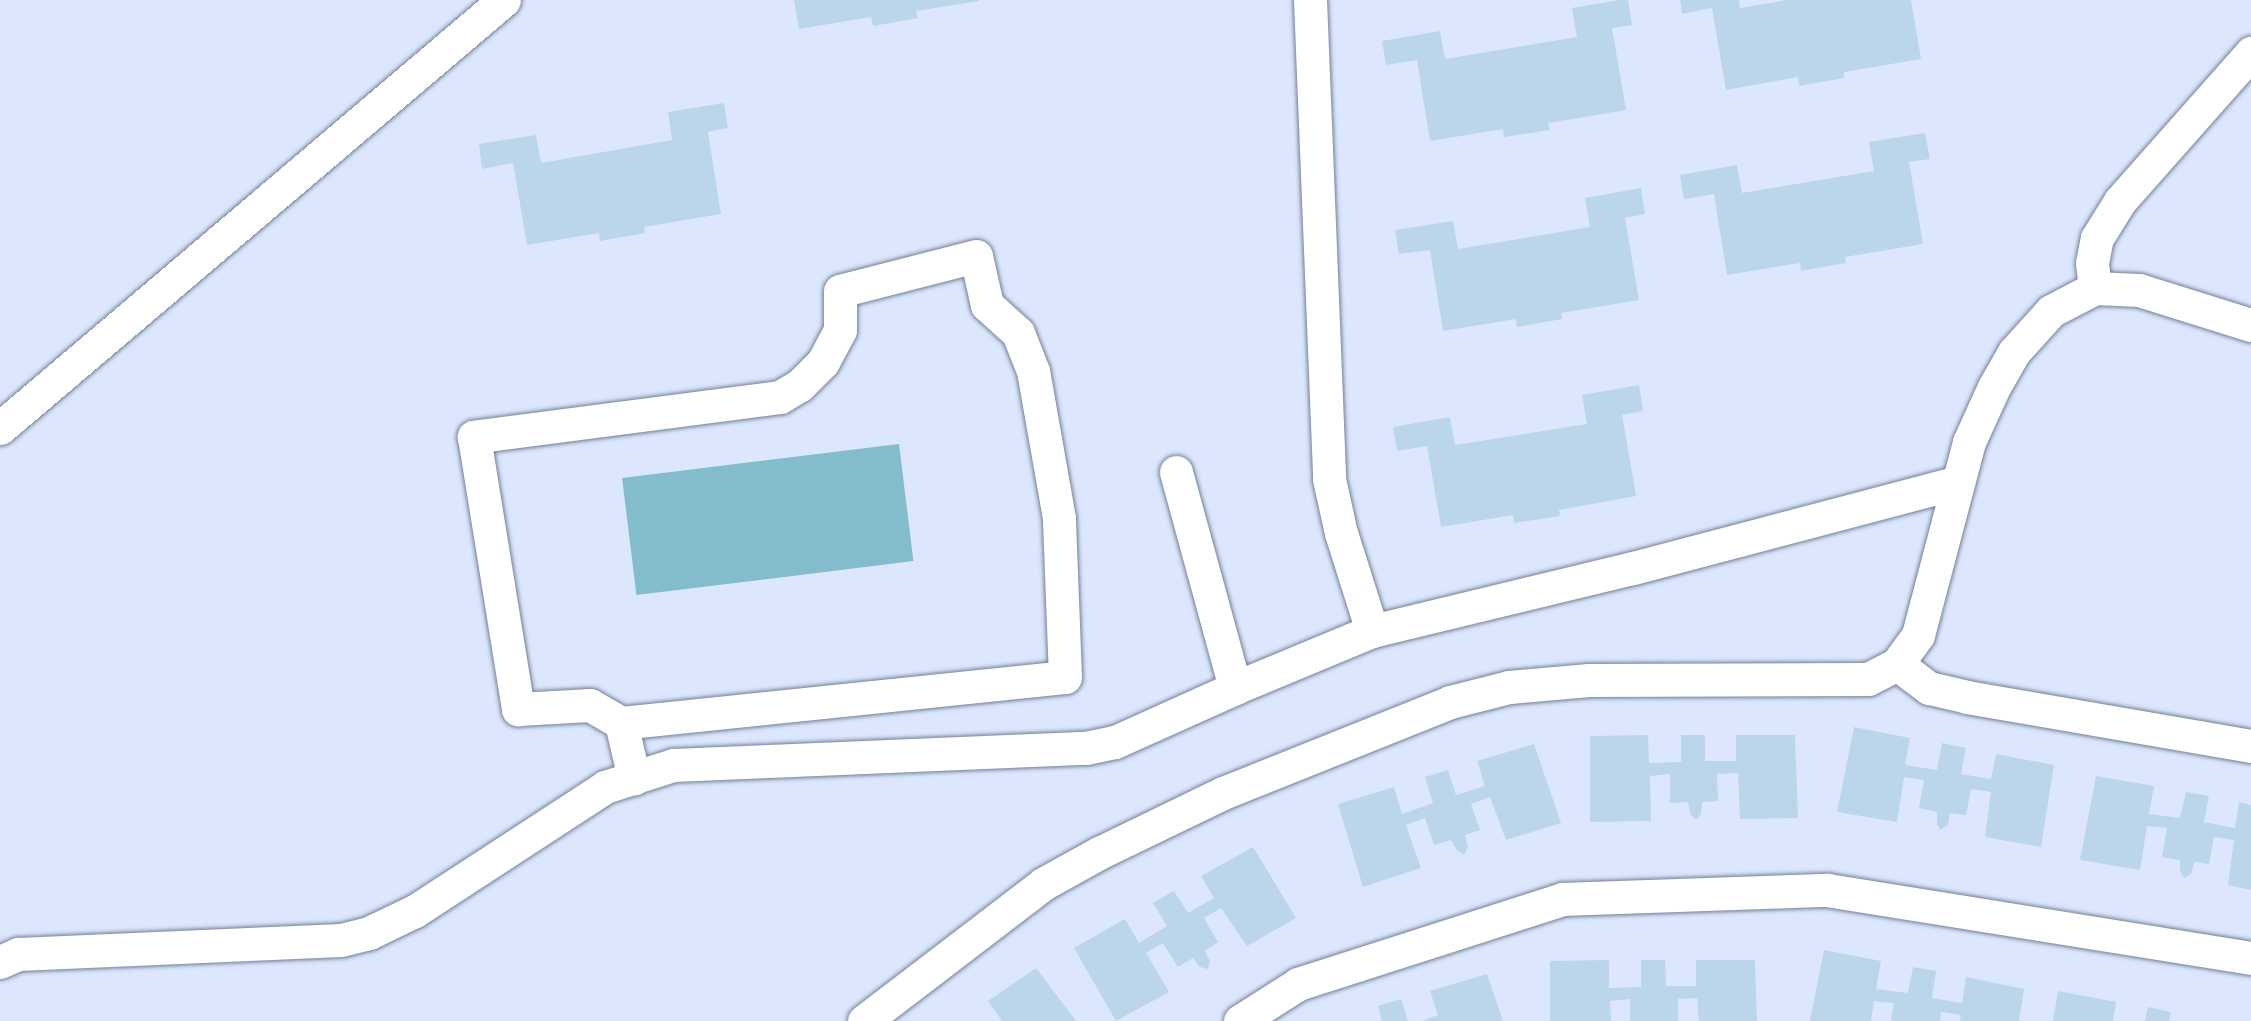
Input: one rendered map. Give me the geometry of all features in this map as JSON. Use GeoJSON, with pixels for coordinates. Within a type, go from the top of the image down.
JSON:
{"type":"FeatureCollection","features":[{"type":"Feature","properties":{"kind":"street"},"geometry":{"type":"LineString","coordinates":[[0,428],[504,0]]}},
{"type":"Feature","properties":{"kind":"street"},"geometry":{"type":"LineString","coordinates":[[1310,0],[1329,479],[1341,533],[1372,631]]}},
{"type":"Feature","properties":{"kind":"street"},"geometry":{"type":"LineString","coordinates":[[2095,288],[2092,263],[2097,238],[2120,201],[2251,53]]}},
{"type":"Feature","properties":{"kind":"street"},"geometry":{"type":"LineString","coordinates":[[621,723],[1065,677],[1059,518],[1033,371],[1018,333],[987,305],[976,256],[840,291],[840,330],[823,362],[800,386],[780,397],[474,437],[518,709],[590,705],[621,723],[634,778]]}},
{"type":"Feature","properties":{"kind":"street"},"geometry":{"type":"LineString","coordinates":[[864,1021],[1043,884],[1099,853],[1223,793],[1450,702],[1509,687],[1589,680],[1868,678],[1897,664],[1918,635],[1969,442],[1994,387],[2014,352],[2051,311],[2095,288],[2139,290],[2251,325]]}},
{"type":"Feature","properties":{"kind":"street"},"geometry":{"type":"LineString","coordinates":[[1176,472],[1235,688]]}},
{"type":"Feature","properties":{"kind":"street"},"geometry":{"type":"LineString","coordinates":[[0,962],[18,954],[340,940],[369,933],[415,911],[605,787],[673,765],[1086,748],[1115,742],[1235,688],[1372,631],[1633,568],[1958,482]]}},
{"type":"Feature","properties":{"kind":"street"},"geometry":{"type":"LineString","coordinates":[[1897,664],[1929,688],[1967,697],[2251,746]]}},
{"type":"Feature","properties":{"kind":"street"},"geometry":{"type":"LineString","coordinates":[[1240,1021],[1298,984],[1563,899],[1827,890],[2251,958]]}},
{"type":"Feature","properties":{"kind":"water"},"geometry":{"type":"Polygon","coordinates":[[[899,444],[913,561],[636,595],[622,478],[899,444]]]}},
{"type":"Feature","properties":{"kind":"building"},"geometry":{"type":"Polygon","coordinates":[[[794,0],[979,1],[916,11],[918,18],[873,26],[871,17],[799,29],[794,0]]]}},
{"type":"Feature","properties":{"kind":"building"},"geometry":{"type":"Polygon","coordinates":[[[1628,0],[1632,25],[1612,28],[1626,110],[1548,123],[1550,130],[1504,137],[1503,129],[1430,141],[1417,60],[1386,65],[1382,41],[1440,31],[1445,59],[1577,37],[1572,8],[1628,0]]]}},
{"type":"Feature","properties":{"kind":"building"},"geometry":{"type":"Polygon","coordinates":[[[1680,0],[1739,0],[1740,8],[1787,0],[1911,0],[1921,59],[1844,72],[1844,78],[1799,86],[1798,77],[1726,90],[1712,8],[1682,14],[1680,0]]]}},
{"type":"Feature","properties":{"kind":"building"},"geometry":{"type":"Polygon","coordinates":[[[724,103],[728,128],[708,132],[721,214],[644,227],[645,233],[600,241],[599,233],[527,245],[513,163],[482,169],[479,144],[536,135],[541,163],[672,140],[668,112],[724,103]]]}},
{"type":"Feature","properties":{"kind":"building"},"geometry":{"type":"Polygon","coordinates":[[[1925,133],[1930,159],[1909,162],[1923,244],[1845,257],[1846,263],[1801,271],[1800,263],[1727,275],[1714,194],[1684,199],[1680,175],[1737,165],[1742,193],[1874,171],[1869,142],[1925,133]]]}},
{"type":"Feature","properties":{"kind":"building"},"geometry":{"type":"Polygon","coordinates":[[[1641,188],[1645,214],[1625,218],[1639,300],[1561,313],[1562,319],[1517,327],[1516,319],[1443,331],[1430,250],[1399,254],[1395,230],[1453,221],[1458,249],[1590,227],[1585,198],[1641,188]]]}},
{"type":"Feature","properties":{"kind":"building"},"geometry":{"type":"Polygon","coordinates":[[[1639,385],[1643,411],[1622,415],[1636,496],[1559,510],[1560,516],[1514,523],[1513,515],[1441,527],[1427,446],[1397,451],[1393,427],[1450,417],[1455,445],[1587,424],[1582,395],[1639,385]]]}},
{"type":"Feature","properties":{"kind":"building"},"geometry":{"type":"Polygon","coordinates":[[[1854,727],[1910,738],[1905,765],[1937,770],[1942,743],[1966,748],[1961,774],[1991,779],[1996,754],[2054,765],[2041,847],[1985,837],[1991,792],[1971,789],[1966,815],[1950,813],[1948,825],[1940,830],[1937,823],[1937,812],[1919,808],[1924,780],[1904,777],[1897,822],[1837,812],[1854,727]]]}},
{"type":"Feature","properties":{"kind":"building"},"geometry":{"type":"Polygon","coordinates":[[[1648,735],[1649,763],[1681,762],[1681,735],[1705,735],[1705,761],[1736,761],[1736,735],[1795,735],[1798,818],[1740,819],[1738,773],[1717,774],[1718,801],[1702,802],[1701,814],[1696,820],[1690,814],[1688,802],[1670,803],[1670,774],[1650,776],[1651,821],[1590,822],[1590,736],[1648,735]]]}},
{"type":"Feature","properties":{"kind":"building"},"geometry":{"type":"Polygon","coordinates":[[[1534,744],[1561,823],[1506,840],[1490,797],[1471,804],[1480,830],[1465,835],[1468,847],[1464,855],[1457,850],[1451,840],[1434,845],[1425,818],[1406,825],[1421,868],[1363,887],[1338,804],[1394,787],[1402,814],[1433,803],[1425,777],[1448,770],[1456,795],[1485,786],[1477,761],[1534,744]]]}},
{"type":"Feature","properties":{"kind":"building"},"geometry":{"type":"Polygon","coordinates":[[[2096,776],[2154,786],[2149,814],[2180,818],[2186,792],[2209,796],[2204,822],[2235,828],[2239,802],[2251,805],[2251,890],[2228,885],[2234,840],[2214,837],[2209,864],[2194,862],[2191,874],[2184,878],[2180,871],[2180,860],[2162,857],[2167,828],[2147,826],[2140,870],[2080,860],[2096,776]]]}},
{"type":"Feature","properties":{"kind":"building"},"geometry":{"type":"Polygon","coordinates":[[[1253,847],[1296,918],[1247,946],[1221,908],[1204,918],[1218,942],[1205,951],[1210,961],[1208,969],[1200,967],[1193,958],[1178,967],[1163,943],[1146,953],[1169,992],[1116,1021],[1074,948],[1125,919],[1139,943],[1167,926],[1153,903],[1174,891],[1188,913],[1214,898],[1201,876],[1253,847]]]}},
{"type":"Feature","properties":{"kind":"building"},"geometry":{"type":"Polygon","coordinates":[[[1824,950],[1881,961],[1876,989],[1908,993],[1913,967],[1936,971],[1932,998],[1962,1003],[1966,977],[2024,989],[2019,1021],[1960,1021],[1961,1015],[1941,1012],[1940,1021],[1891,1021],[1894,1003],[1874,1001],[1871,1021],[1810,1021],[1824,950]]]}},
{"type":"Feature","properties":{"kind":"building"},"geometry":{"type":"Polygon","coordinates":[[[1609,960],[1609,988],[1641,987],[1641,960],[1665,960],[1666,986],[1696,986],[1696,960],[1755,960],[1757,1021],[1699,1021],[1697,998],[1678,999],[1678,1021],[1630,1021],[1630,999],[1610,1001],[1611,1021],[1550,1021],[1550,961],[1609,960]]]}},
{"type":"Feature","properties":{"kind":"building"},"geometry":{"type":"Polygon","coordinates":[[[1036,968],[1076,1021],[1002,1021],[988,1001],[1036,968]]]}},
{"type":"Feature","properties":{"kind":"building"},"geometry":{"type":"Polygon","coordinates":[[[1487,974],[1503,1021],[1422,1021],[1438,1015],[1430,991],[1487,974]]]}},
{"type":"Feature","properties":{"kind":"building"},"geometry":{"type":"Polygon","coordinates":[[[2058,991],[2116,1002],[2113,1021],[2053,1021],[2058,991]]]}},
{"type":"Feature","properties":{"kind":"building"},"geometry":{"type":"Polygon","coordinates":[[[1401,999],[1408,1021],[1382,1021],[1378,1006],[1401,999]]]}},
{"type":"Feature","properties":{"kind":"building"},"geometry":{"type":"Polygon","coordinates":[[[2148,1007],[2171,1012],[2169,1021],[2145,1021],[2148,1007]]]}}]}
